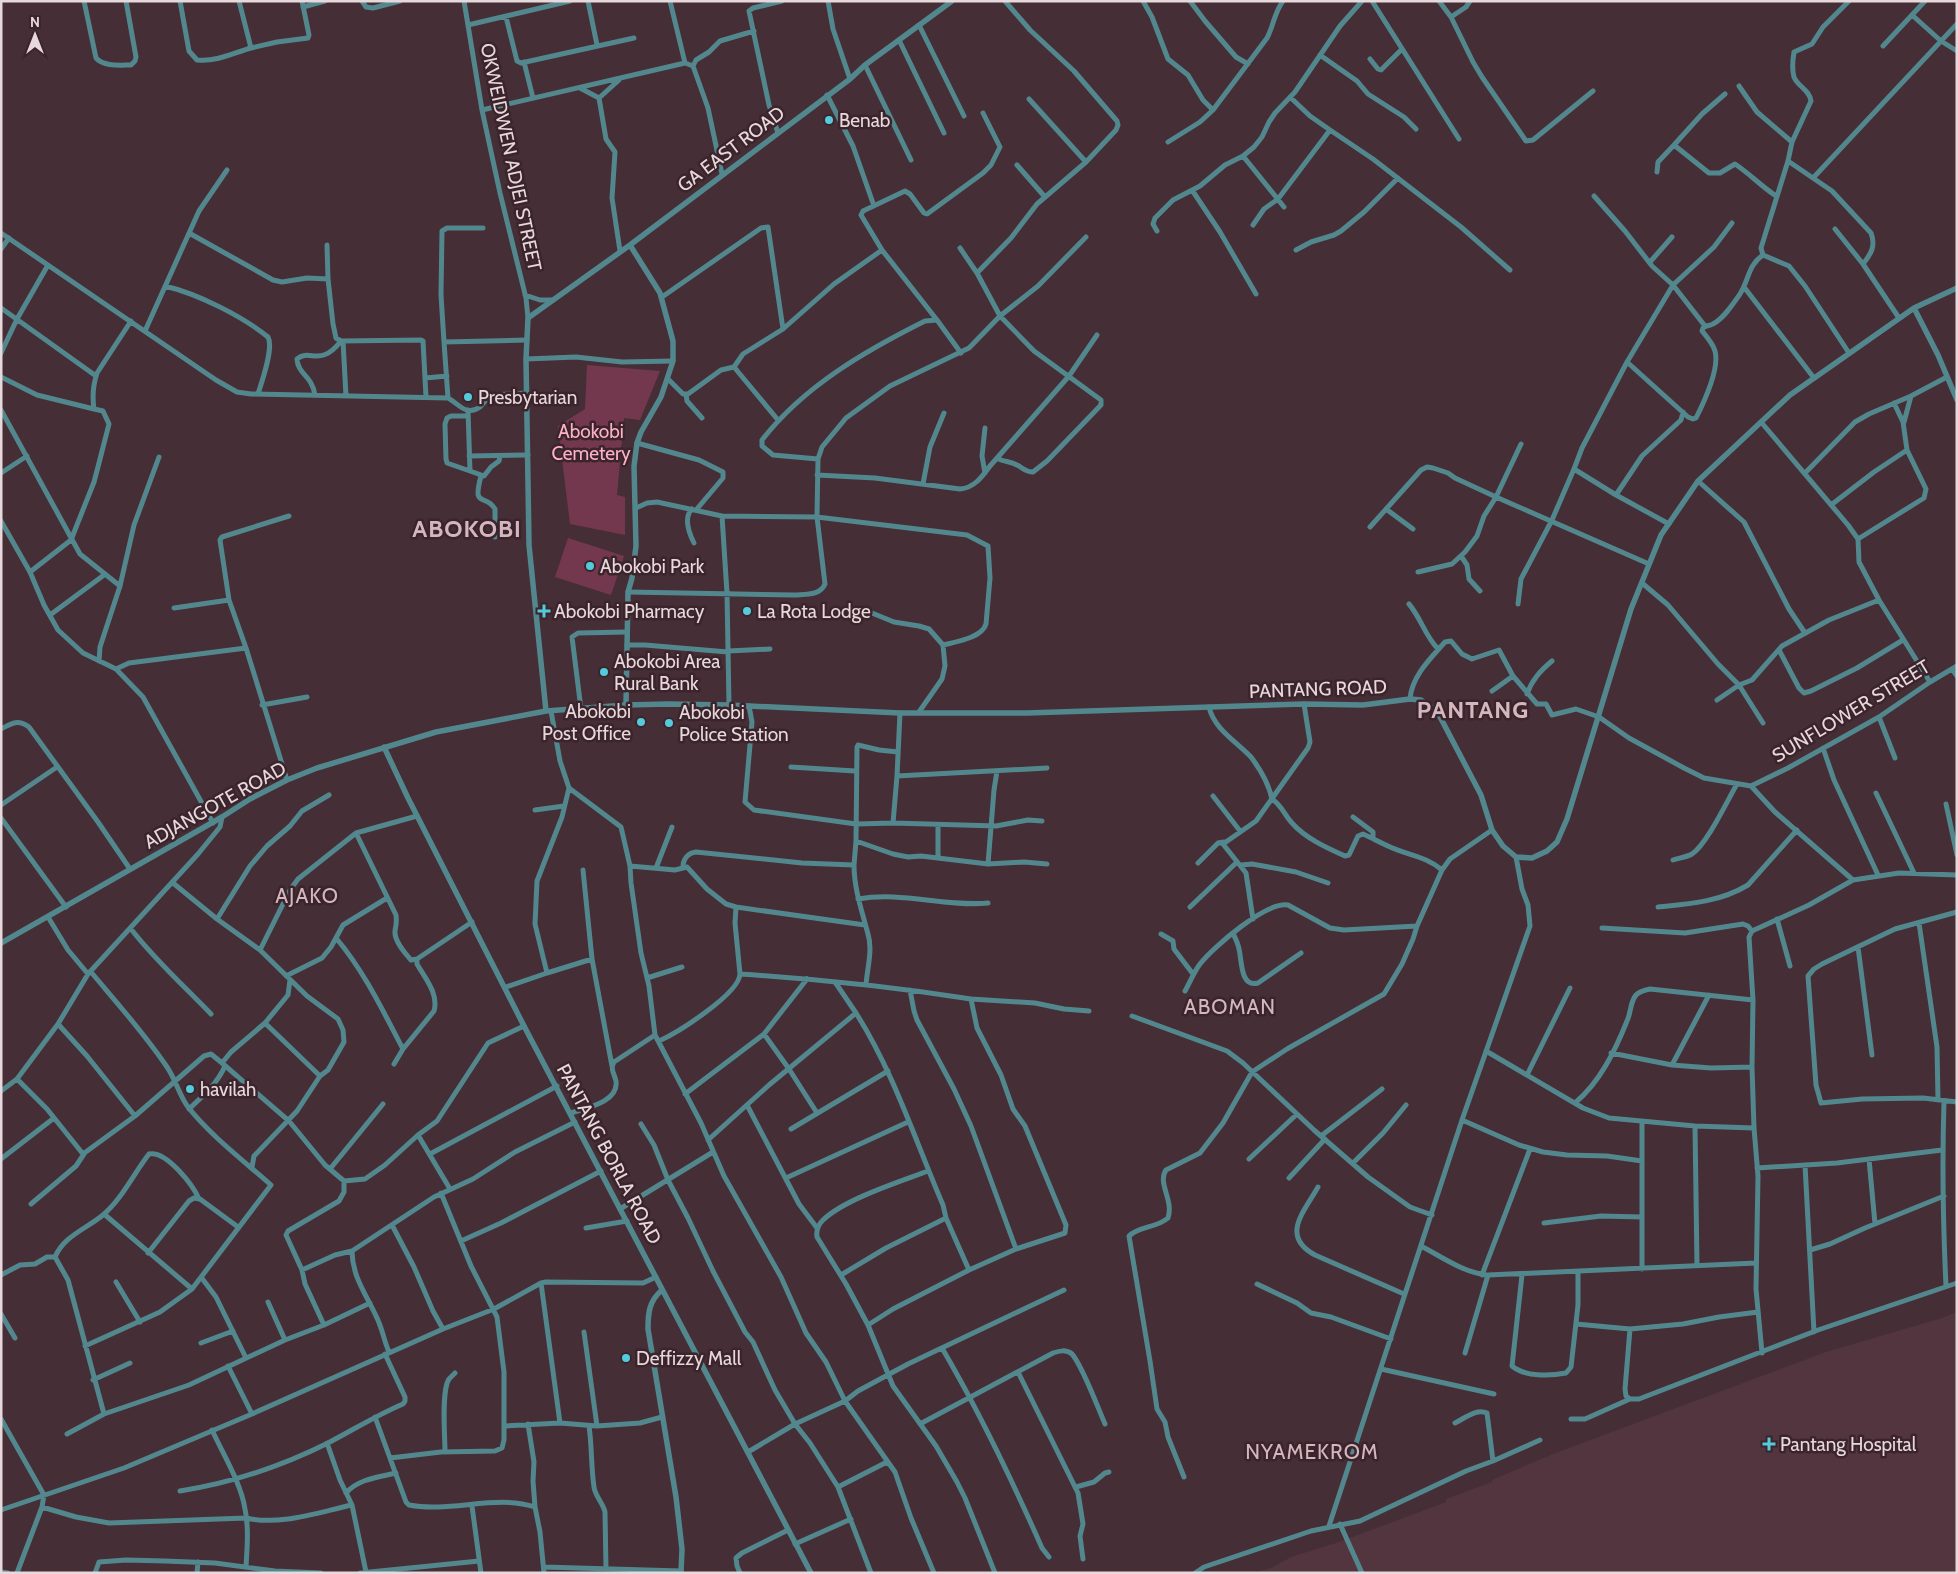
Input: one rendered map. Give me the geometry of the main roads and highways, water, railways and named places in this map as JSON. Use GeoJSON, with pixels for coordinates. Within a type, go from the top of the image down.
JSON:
{"type":"FeatureCollection","features":[{"type":"Feature","properties":{"kind":"place","name":"Benab"},"geometry":{"type":"Point","coordinates":[829,120]}},
{"type":"Feature","properties":{"kind":"place","name":"Presbytarian"},"geometry":{"type":"Point","coordinates":[468,397]}},
{"type":"Feature","properties":{"kind":"place","name":"Abokobi Park"},"geometry":{"type":"Point","coordinates":[590,566]}},
{"type":"Feature","properties":{"kind":"place","name":"Abokobi Pharmacy"},"geometry":{"type":"Point","coordinates":[544,611]}},
{"type":"Feature","properties":{"kind":"place","name":"La Rota Lodge"},"geometry":{"type":"Point","coordinates":[747,611]}},
{"type":"Feature","properties":{"kind":"place","name":"Abokobi Area Rural Bank"},"geometry":{"type":"Point","coordinates":[604,672]}},
{"type":"Feature","properties":{"kind":"place","name":"Abokobi Post Office"},"geometry":{"type":"Point","coordinates":[641,722]}},
{"type":"Feature","properties":{"kind":"place","name":"Abokobi Police Station"},"geometry":{"type":"Point","coordinates":[669,723]}},
{"type":"Feature","properties":{"kind":"place","name":"havilah"},"geometry":{"type":"Point","coordinates":[190,1089]}},
{"type":"Feature","properties":{"kind":"place","name":"Deffizzy Mall"},"geometry":{"type":"Point","coordinates":[626,1358]}},
{"type":"Feature","properties":{"kind":"place","name":"Pantang Hospital"},"geometry":{"type":"Point","coordinates":[1769,1444]}},
{"type":"Feature","properties":{"kind":"district","name":"ABOKOBI"},"geometry":{"type":"Point","coordinates":[467,528]}},
{"type":"Feature","properties":{"kind":"district","name":"PANTANG"},"geometry":{"type":"Point","coordinates":[1473,709]}},
{"type":"Feature","properties":{"kind":"district","name":"AJAKO"},"geometry":{"type":"Point","coordinates":[307,895]}},
{"type":"Feature","properties":{"kind":"district","name":"ABOMAN"},"geometry":{"type":"Point","coordinates":[1230,1006]}},
{"type":"Feature","properties":{"kind":"district","name":"NYAMEKROM"},"geometry":{"type":"Point","coordinates":[1312,1451]}},
{"type":"Feature","properties":{"kind":"park label","name":"Abokobi Cemetery"},"geometry":{"type":"Point","coordinates":[591,442]}}]}
